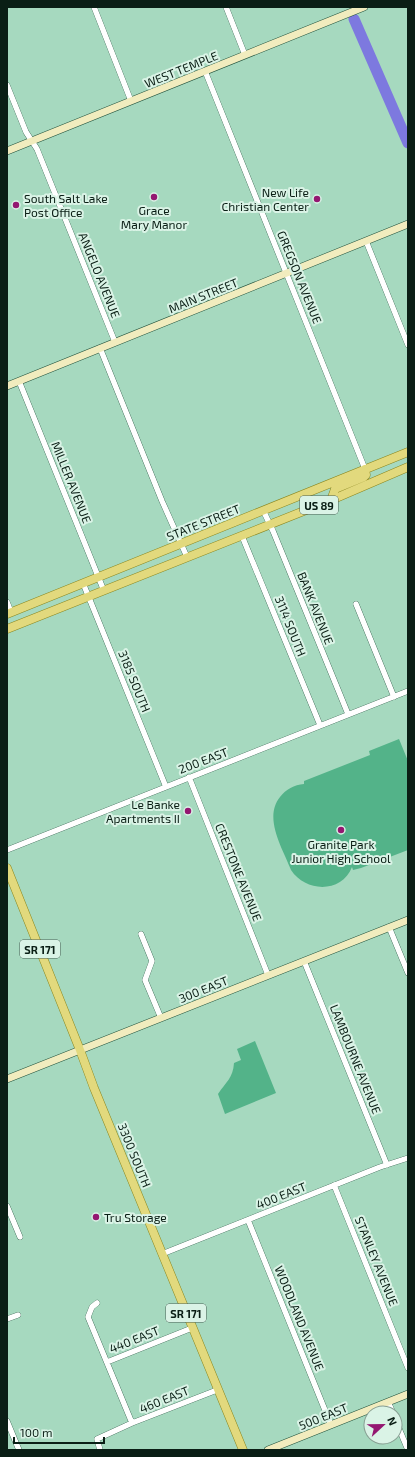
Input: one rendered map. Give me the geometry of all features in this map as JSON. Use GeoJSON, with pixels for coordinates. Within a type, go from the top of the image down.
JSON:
{"type":"FeatureCollection","features":[{"type":"Feature","properties":{"kind":"main road","name":"STATE STREET"},"geometry":{"type":"LineString","coordinates":[[9,613],[408,452]]}},
{"type":"Feature","properties":{"kind":"main road","name":"US 89"},"geometry":{"type":"LineString","coordinates":[[7,629],[242,536],[408,468]]}},
{"type":"Feature","properties":{"kind":"main road"},"geometry":{"type":"LineString","coordinates":[[331,500],[335,489],[364,477],[366,475],[365,469]]}},
{"type":"Feature","properties":{"kind":"main road","name":"3300 SOUTH"},"geometry":{"type":"LineString","coordinates":[[7,868],[94,1088],[217,1390],[243,1450]]}},
{"type":"Feature","properties":{"kind":"street"},"geometry":{"type":"LineString","coordinates":[[94,7],[131,101]]}},
{"type":"Feature","properties":{"kind":"street"},"geometry":{"type":"LineString","coordinates":[[226,7],[245,55]]}},
{"type":"Feature","properties":{"kind":"street","name":"WEST TEMPLE"},"geometry":{"type":"LineString","coordinates":[[7,151],[364,7]]}},
{"type":"Feature","properties":{"kind":"street","name":"GREGSON AVENUE"},"geometry":{"type":"LineString","coordinates":[[205,71],[365,469]]}},
{"type":"Feature","properties":{"kind":"street","name":"ANGELO AVENUE"},"geometry":{"type":"LineString","coordinates":[[7,85],[26,132],[37,149],[115,342]]}},
{"type":"Feature","properties":{"kind":"street","name":"MAIN STREET"},"geometry":{"type":"LineString","coordinates":[[7,386],[408,224]]}},
{"type":"Feature","properties":{"kind":"street"},"geometry":{"type":"LineString","coordinates":[[366,241],[408,346]]}},
{"type":"Feature","properties":{"kind":"street"},"geometry":{"type":"LineString","coordinates":[[100,348],[162,501],[188,557]]}},
{"type":"Feature","properties":{"kind":"street","name":"MILLER AVENUE"},"geometry":{"type":"LineString","coordinates":[[19,381],[104,591]]}},
{"type":"Feature","properties":{"kind":"street","name":"BANK AVENUE"},"geometry":{"type":"LineString","coordinates":[[263,510],[348,714]]}},
{"type":"Feature","properties":{"kind":"street","name":"3114 SOUTH"},"geometry":{"type":"LineString","coordinates":[[242,536],[320,725]]}},
{"type":"Feature","properties":{"kind":"street","name":"3185 SOUTH"},"geometry":{"type":"LineString","coordinates":[[84,582],[166,787]]}},
{"type":"Feature","properties":{"kind":"street"},"geometry":{"type":"LineString","coordinates":[[7,602],[9,613]]}},
{"type":"Feature","properties":{"kind":"street"},"geometry":{"type":"LineString","coordinates":[[356,604],[394,696]]}},
{"type":"Feature","properties":{"kind":"street","name":"200 EAST"},"geometry":{"type":"LineString","coordinates":[[7,850],[408,691]]}},
{"type":"Feature","properties":{"kind":"street","name":"CRESTONE AVENUE"},"geometry":{"type":"LineString","coordinates":[[189,777],[268,975]]}},
{"type":"Feature","properties":{"kind":"street","name":"300 EAST"},"geometry":{"type":"LineString","coordinates":[[7,1080],[408,920]]}},
{"type":"Feature","properties":{"kind":"street"},"geometry":{"type":"LineString","coordinates":[[389,927],[408,973]]}},
{"type":"Feature","properties":{"kind":"street"},"geometry":{"type":"LineString","coordinates":[[142,934],[152,961],[145,980],[161,1018]]}},
{"type":"Feature","properties":{"kind":"street","name":"LAMBOURNE AVENUE"},"geometry":{"type":"LineString","coordinates":[[304,961],[387,1165]]}},
{"type":"Feature","properties":{"kind":"street","name":"400 EAST"},"geometry":{"type":"LineString","coordinates":[[162,1254],[334,1185],[408,1158]]}},
{"type":"Feature","properties":{"kind":"street","name":"STANLEY AVENUE"},"geometry":{"type":"LineString","coordinates":[[334,1185],[408,1368]]}},
{"type":"Feature","properties":{"kind":"street"},"geometry":{"type":"LineString","coordinates":[[7,1206],[9,1217],[20,1237]]}},
{"type":"Feature","properties":{"kind":"street","name":"WOODLAND AVENUE"},"geometry":{"type":"LineString","coordinates":[[248,1220],[331,1425]]}},
{"type":"Feature","properties":{"kind":"street"},"geometry":{"type":"LineString","coordinates":[[97,1303],[92,1307],[88,1317],[132,1423]]}},
{"type":"Feature","properties":{"kind":"street"},"geometry":{"type":"LineString","coordinates":[[7,1318],[18,1315]]}},
{"type":"Feature","properties":{"kind":"street","name":"440 EAST"},"geometry":{"type":"LineString","coordinates":[[107,1362],[192,1328]]}},
{"type":"Feature","properties":{"kind":"street","name":"460 EAST"},"geometry":{"type":"LineString","coordinates":[[100,1450],[98,1439],[132,1423],[217,1390]]}},
{"type":"Feature","properties":{"kind":"street","name":"500 EAST"},"geometry":{"type":"LineString","coordinates":[[268,1450],[408,1394]]}},
{"type":"Feature","properties":{"kind":"street"},"geometry":{"type":"LineString","coordinates":[[7,1421],[19,1450]]}},
{"type":"Feature","properties":{"kind":"street"},"geometry":{"type":"LineString","coordinates":[[403,1438],[408,1450]]}},
{"type":"Feature","properties":{"kind":"green space","name":"Granite Park Junior High School"},"geometry":{"type":"Polygon","coordinates":[[[399,739],[408,761],[408,850],[361,868],[353,870],[352,867],[347,876],[340,882],[332,885],[323,887],[305,883],[291,870],[276,834],[273,814],[275,805],[280,797],[290,788],[304,784],[304,781],[370,755],[369,751],[399,739]]]}},
{"type":"Feature","properties":{"kind":"green space"},"geometry":{"type":"Polygon","coordinates":[[[255,1041],[276,1093],[225,1114],[218,1094],[229,1080],[234,1063],[241,1060],[237,1049],[255,1041]]]}},
{"type":"Feature","properties":{"kind":"waterway"},"geometry":{"type":"LineString","coordinates":[[354,19],[408,143]]}},
{"type":"Feature","properties":{"kind":"place","name":"Grace Mary Manor"},"geometry":{"type":"Point","coordinates":[154,197]}},
{"type":"Feature","properties":{"kind":"place","name":"New Life Christian Center"},"geometry":{"type":"Point","coordinates":[317,199]}},
{"type":"Feature","properties":{"kind":"place","name":"South Salt Lake Post Office"},"geometry":{"type":"Point","coordinates":[16,205]}},
{"type":"Feature","properties":{"kind":"place","name":"Le Banke Apartments II"},"geometry":{"type":"Point","coordinates":[188,811]}},
{"type":"Feature","properties":{"kind":"place","name":"Granite Park Junior High School"},"geometry":{"type":"Point","coordinates":[341,830]}},
{"type":"Feature","properties":{"kind":"place","name":"Tru Storage"},"geometry":{"type":"Point","coordinates":[96,1217]}}]}
